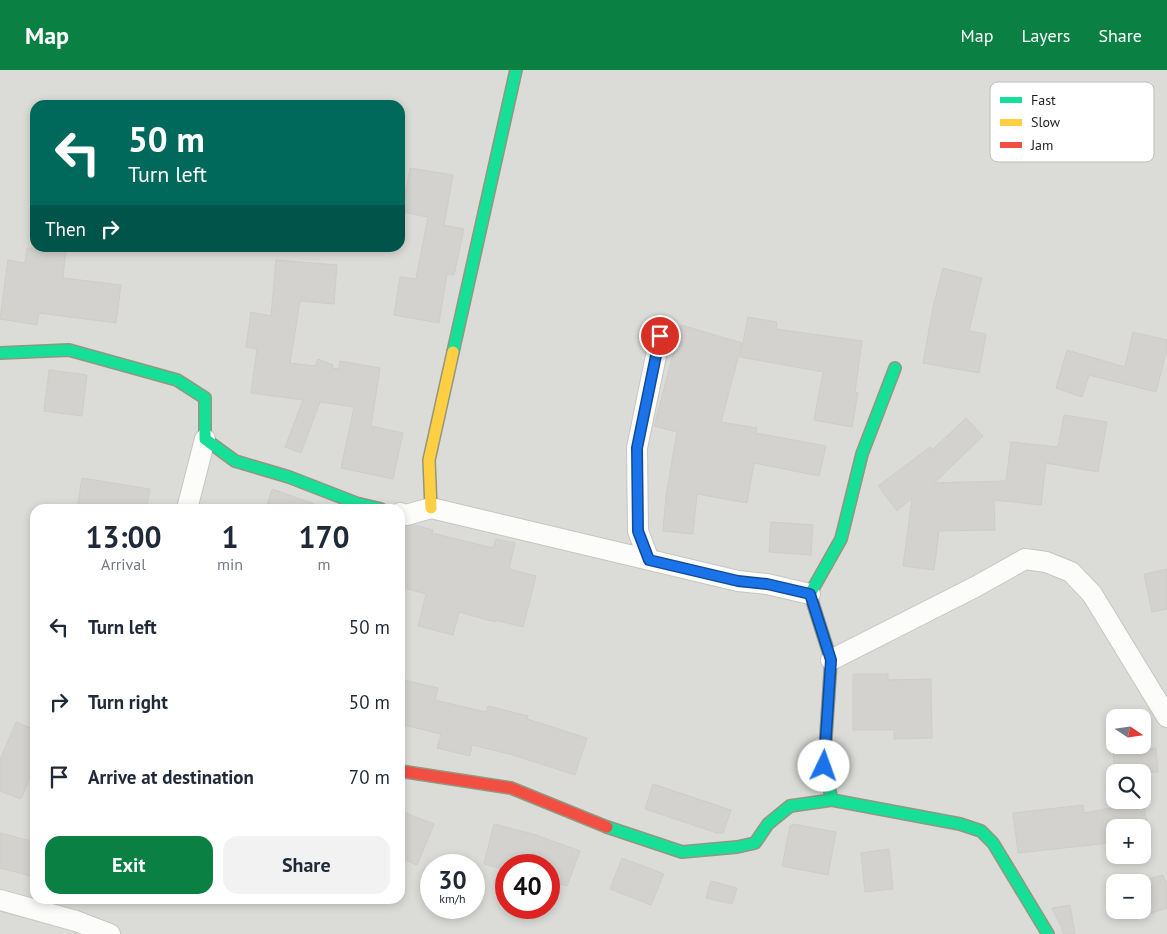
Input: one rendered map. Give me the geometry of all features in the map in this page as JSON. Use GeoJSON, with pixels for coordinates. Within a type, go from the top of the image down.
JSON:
{"type":"FeatureCollection","features":[{"type":"Feature","properties":{"kind":"street"},"geometry":{"type":"LineString","coordinates":[[432,508],[429,460],[492,169],[516,70]]}},
{"type":"Feature","properties":{"kind":"street"},"geometry":{"type":"LineString","coordinates":[[649,560],[638,531],[637,448],[660,336]]}},
{"type":"Feature","properties":{"kind":"street"},"geometry":{"type":"LineString","coordinates":[[0,353],[69,350],[177,380],[205,398],[205,439],[188,504]]}},
{"type":"Feature","properties":{"kind":"street"},"geometry":{"type":"LineString","coordinates":[[832,800],[824,766],[831,660],[810,594],[841,539],[862,454],[894,368]]}},
{"type":"Feature","properties":{"kind":"street"},"geometry":{"type":"LineString","coordinates":[[205,439],[235,461],[290,477],[360,504]]}},
{"type":"Feature","properties":{"kind":"street"},"geometry":{"type":"LineString","coordinates":[[405,515],[432,508],[738,581],[767,584],[810,594]]}},
{"type":"Feature","properties":{"kind":"street"},"geometry":{"type":"LineString","coordinates":[[618,553],[638,531]]}},
{"type":"Feature","properties":{"kind":"street"},"geometry":{"type":"LineString","coordinates":[[831,660],[975,587],[1025,559],[1046,562],[1071,572],[1092,594],[1167,717]]}},
{"type":"Feature","properties":{"kind":"street"},"geometry":{"type":"LineString","coordinates":[[405,772],[511,788],[618,831],[682,852],[737,848],[755,843],[768,824],[790,806],[832,800],[960,824],[981,831],[993,843],[1048,934]]}},
{"type":"Feature","properties":{"kind":"street"},"geometry":{"type":"LineString","coordinates":[[0,900],[76,921],[110,934]]}},
{"type":"Feature","properties":{"kind":"shaded area"},"geometry":{"type":"Polygon","coordinates":[[[0,70],[1167,70],[1167,934],[0,934],[0,70]]]}},
{"type":"Feature","properties":{"kind":"building"},"geometry":{"type":"Polygon","coordinates":[[[410,168],[453,175],[444,225],[464,229],[454,275],[447,274],[439,323],[394,315],[400,277],[416,279],[428,217],[405,213],[405,196],[410,168]]]}},
{"type":"Feature","properties":{"kind":"building"},"geometry":{"type":"Polygon","coordinates":[[[27,248],[30,248],[30,252],[66,252],[63,278],[121,285],[116,323],[39,313],[37,325],[0,319],[8,260],[25,263],[27,248]]]}},
{"type":"Feature","properties":{"kind":"building"},"geometry":{"type":"Polygon","coordinates":[[[276,260],[337,265],[334,304],[300,301],[290,363],[315,366],[318,359],[333,365],[332,368],[339,369],[340,361],[380,368],[371,426],[403,433],[393,479],[341,468],[354,407],[320,402],[301,453],[285,447],[303,400],[251,393],[257,349],[246,347],[251,312],[271,316],[276,260]]]}},
{"type":"Feature","properties":{"kind":"building"},"geometry":{"type":"Polygon","coordinates":[[[943,268],[982,278],[969,331],[986,334],[979,373],[923,363],[933,308],[943,268]]]}},
{"type":"Feature","properties":{"kind":"building"},"geometry":{"type":"Polygon","coordinates":[[[748,317],[777,322],[776,329],[862,341],[855,392],[858,393],[852,427],[814,420],[823,372],[740,357],[748,317]]]}},
{"type":"Feature","properties":{"kind":"building"},"geometry":{"type":"Polygon","coordinates":[[[681,325],[742,343],[721,422],[757,428],[756,433],[826,446],[819,476],[754,463],[747,503],[697,494],[693,534],[663,531],[666,496],[677,432],[654,426],[681,325]]]}},
{"type":"Feature","properties":{"kind":"building"},"geometry":{"type":"Polygon","coordinates":[[[1133,332],[1167,340],[1167,348],[1156,392],[1089,375],[1082,397],[1056,388],[1067,350],[1125,367],[1133,332]]]}},
{"type":"Feature","properties":{"kind":"building"},"geometry":{"type":"Polygon","coordinates":[[[49,370],[87,375],[82,416],[44,411],[49,370]]]}},
{"type":"Feature","properties":{"kind":"building"},"geometry":{"type":"Polygon","coordinates":[[[1064,415],[1107,422],[1098,472],[1046,463],[1041,505],[994,500],[995,530],[939,531],[934,570],[903,566],[912,498],[897,511],[878,486],[930,447],[932,450],[966,418],[983,436],[934,483],[1006,481],[1011,442],[1058,447],[1064,415]]]}},
{"type":"Feature","properties":{"kind":"building"},"geometry":{"type":"Polygon","coordinates":[[[82,478],[150,489],[147,504],[78,504],[82,478]]]}},
{"type":"Feature","properties":{"kind":"building"},"geometry":{"type":"Polygon","coordinates":[[[272,489],[314,504],[268,504],[272,489]]]}},
{"type":"Feature","properties":{"kind":"building"},"geometry":{"type":"Polygon","coordinates":[[[771,522],[813,525],[811,555],[769,552],[771,522]]]}},
{"type":"Feature","properties":{"kind":"building"},"geometry":{"type":"Polygon","coordinates":[[[414,525],[433,530],[432,533],[493,548],[496,539],[515,543],[509,569],[536,576],[523,627],[495,620],[495,622],[459,612],[453,635],[418,626],[426,594],[405,588],[405,526],[414,525]]]}},
{"type":"Feature","properties":{"kind":"building"},"geometry":{"type":"Polygon","coordinates":[[[1167,569],[1167,609],[1152,612],[1144,574],[1167,569]]]}},
{"type":"Feature","properties":{"kind":"building"},"geometry":{"type":"Polygon","coordinates":[[[853,674],[888,674],[888,680],[931,679],[932,738],[894,739],[894,730],[853,730],[853,674]]]}},
{"type":"Feature","properties":{"kind":"building"},"geometry":{"type":"Polygon","coordinates":[[[405,680],[438,688],[435,700],[486,712],[488,706],[528,716],[527,719],[587,738],[575,775],[513,755],[472,745],[470,756],[437,748],[441,734],[405,725],[405,680]]]}},
{"type":"Feature","properties":{"kind":"building"},"geometry":{"type":"Polygon","coordinates":[[[16,722],[30,728],[30,777],[21,799],[0,791],[0,760],[16,722]]]}},
{"type":"Feature","properties":{"kind":"building"},"geometry":{"type":"Polygon","coordinates":[[[1156,748],[1158,772],[1151,772],[1151,764],[1114,764],[1113,754],[1151,754],[1151,749],[1156,748]]]}},
{"type":"Feature","properties":{"kind":"building"},"geometry":{"type":"Polygon","coordinates":[[[653,784],[731,810],[723,833],[717,833],[645,809],[653,784]]]}},
{"type":"Feature","properties":{"kind":"building"},"geometry":{"type":"Polygon","coordinates":[[[1083,805],[1084,813],[1106,809],[1144,809],[1146,819],[1106,819],[1106,843],[1018,853],[1013,813],[1083,805]]]}},
{"type":"Feature","properties":{"kind":"building"},"geometry":{"type":"Polygon","coordinates":[[[405,813],[434,824],[417,865],[405,860],[405,813]]]}},
{"type":"Feature","properties":{"kind":"building"},"geometry":{"type":"Polygon","coordinates":[[[494,824],[533,834],[580,851],[567,886],[560,884],[560,854],[495,854],[495,867],[485,864],[494,824]]]}},
{"type":"Feature","properties":{"kind":"building"},"geometry":{"type":"Polygon","coordinates":[[[793,824],[836,832],[828,875],[782,866],[790,826],[793,824]]]}},
{"type":"Feature","properties":{"kind":"building"},"geometry":{"type":"Polygon","coordinates":[[[0,833],[30,841],[30,876],[0,868],[0,833]]]}},
{"type":"Feature","properties":{"kind":"building"},"geometry":{"type":"Polygon","coordinates":[[[889,849],[893,889],[865,892],[861,853],[889,849]]]}},
{"type":"Feature","properties":{"kind":"building"},"geometry":{"type":"Polygon","coordinates":[[[622,858],[664,874],[651,905],[610,889],[622,858]]]}},
{"type":"Feature","properties":{"kind":"building"},"geometry":{"type":"Polygon","coordinates":[[[1163,875],[1167,888],[1167,908],[1151,913],[1151,878],[1163,875]]]}},
{"type":"Feature","properties":{"kind":"building"},"geometry":{"type":"Polygon","coordinates":[[[711,881],[737,888],[732,904],[706,898],[711,881]]]}},
{"type":"Feature","properties":{"kind":"building"},"geometry":{"type":"Polygon","coordinates":[[[1070,905],[1075,934],[1064,934],[1052,908],[1070,905]]]}},
{"type":"Feature","properties":{"kind":"traffic: fast"},"geometry":{"type":"LineString","coordinates":[[453,352],[516,70]]}},
{"type":"Feature","properties":{"kind":"traffic: fast"},"geometry":{"type":"LineString","coordinates":[[0,353],[69,350],[177,380],[205,398],[205,439],[235,461],[289,477],[360,504]]}},
{"type":"Feature","properties":{"kind":"traffic: fast"},"geometry":{"type":"LineString","coordinates":[[832,800],[824,766],[831,660],[810,594],[841,539],[862,454],[895,368]]}},
{"type":"Feature","properties":{"kind":"traffic: fast"},"geometry":{"type":"LineString","coordinates":[[607,827],[682,852],[737,847],[755,843],[768,824],[790,806],[832,800],[960,824],[981,831],[993,843],[1048,934]]}},
{"type":"Feature","properties":{"kind":"traffic: slow"},"geometry":{"type":"LineString","coordinates":[[431,508],[429,460],[453,352]]}},
{"type":"Feature","properties":{"kind":"traffic: jam"},"geometry":{"type":"LineString","coordinates":[[405,772],[511,788],[607,827]]}},
{"type":"Feature","properties":{"kind":"route"},"geometry":{"type":"LineString","coordinates":[[660,336],[637,448],[638,531],[649,560],[738,581],[767,584],[810,594],[831,660],[824,766]]}}]}
